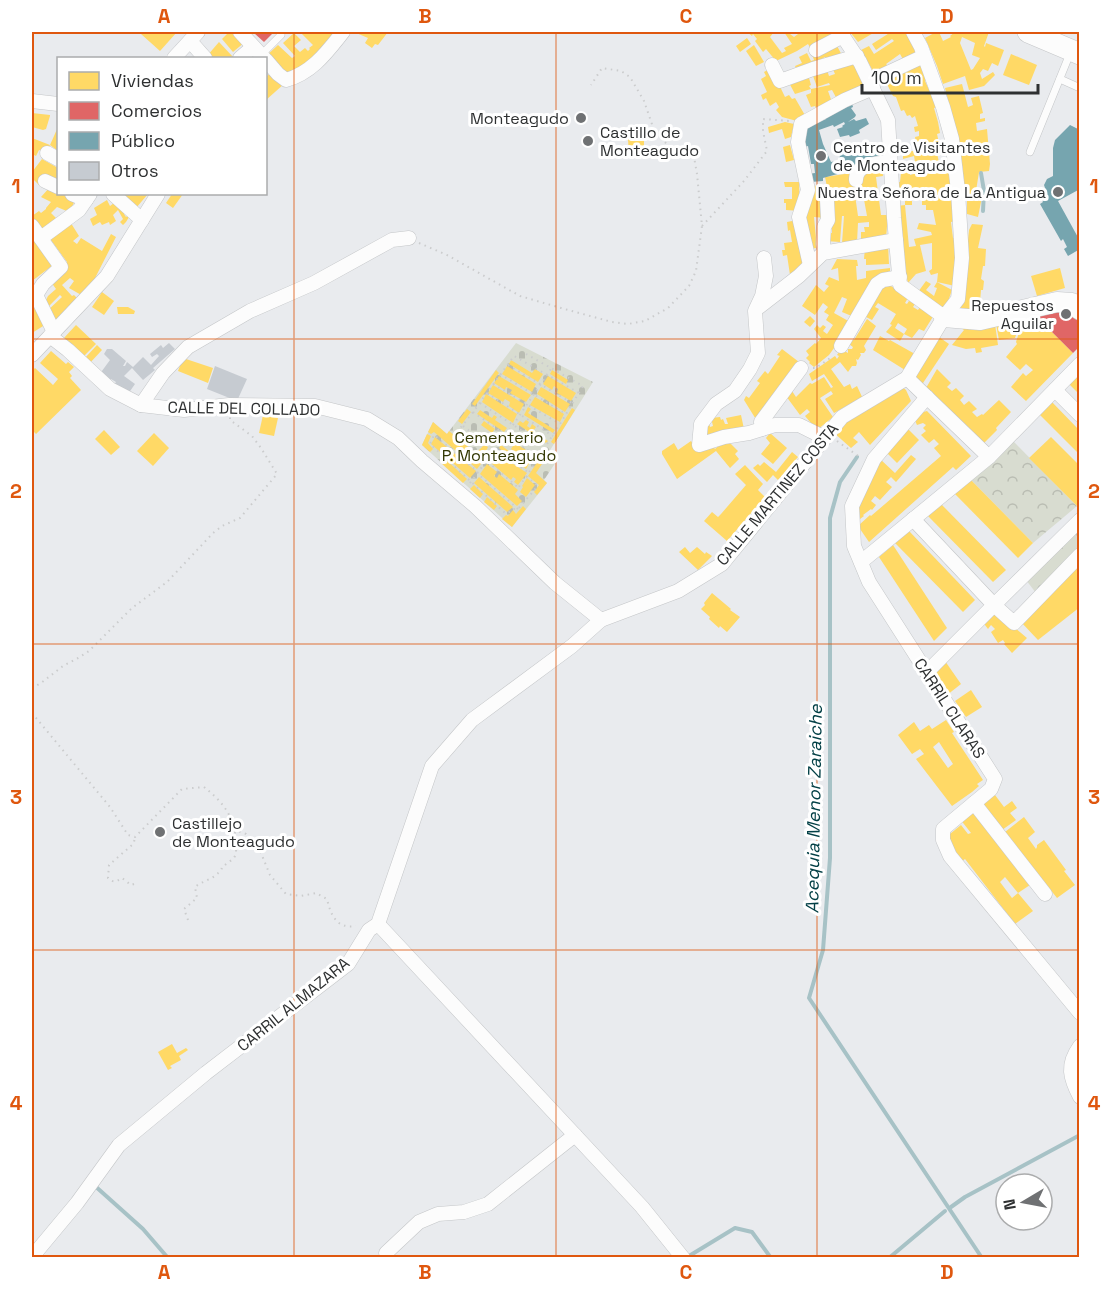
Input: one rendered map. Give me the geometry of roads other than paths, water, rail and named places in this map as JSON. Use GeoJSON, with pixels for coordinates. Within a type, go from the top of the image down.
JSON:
{"type":"FeatureCollection","features":[{"type":"Feature","properties":{"kind":"main road"},"geometry":{"type":"LineString","coordinates":[[1028,32],[1075,52]]}},
{"type":"Feature","properties":{"kind":"street"},"geometry":{"type":"LineString","coordinates":[[240,32],[261,55]]}},
{"type":"Feature","properties":{"kind":"street"},"geometry":{"type":"LineString","coordinates":[[267,62],[282,78],[286,80],[292,78],[318,62],[343,32]]}},
{"type":"Feature","properties":{"kind":"street","name":"CALLE MARTINEZ COSTA"},"geometry":{"type":"LineString","coordinates":[[601,620],[678,591],[722,564],[842,417],[908,378],[957,298],[962,258],[952,139],[943,107],[913,32]]}},
{"type":"Feature","properties":{"kind":"street"},"geometry":{"type":"LineString","coordinates":[[816,50],[841,34],[857,56],[888,120],[900,285],[944,317],[980,320],[1057,302],[1077,302]]}},
{"type":"Feature","properties":{"kind":"street"},"geometry":{"type":"LineString","coordinates":[[185,48],[203,57]]}},
{"type":"Feature","properties":{"kind":"street"},"geometry":{"type":"LineString","coordinates":[[772,65],[780,81],[857,56]]}},
{"type":"Feature","properties":{"kind":"street"},"geometry":{"type":"LineString","coordinates":[[881,76],[924,56]]}},
{"type":"Feature","properties":{"kind":"street"},"geometry":{"type":"LineString","coordinates":[[810,265],[799,217],[808,190],[798,142],[801,124],[873,88]]}},
{"type":"Feature","properties":{"kind":"street"},"geometry":{"type":"LineString","coordinates":[[32,101],[57,104]]}},
{"type":"Feature","properties":{"kind":"street"},"geometry":{"type":"LineString","coordinates":[[856,180],[856,173],[864,166],[890,162]]}},
{"type":"Feature","properties":{"kind":"street"},"geometry":{"type":"LineString","coordinates":[[45,181],[57,187]]}},
{"type":"Feature","properties":{"kind":"street"},"geometry":{"type":"LineString","coordinates":[[114,195],[142,220]]}},
{"type":"Feature","properties":{"kind":"street"},"geometry":{"type":"LineString","coordinates":[[32,355],[107,276],[157,195]]}},
{"type":"Feature","properties":{"kind":"street"},"geometry":{"type":"LineString","coordinates":[[41,238],[79,210],[88,197]]}},
{"type":"Feature","properties":{"kind":"street"},"geometry":{"type":"LineString","coordinates":[[825,252],[824,227],[828,220],[827,200]]}},
{"type":"Feature","properties":{"kind":"street"},"geometry":{"type":"LineString","coordinates":[[32,226],[61,267],[34,293],[52,334]]}},
{"type":"Feature","properties":{"kind":"street"},"geometry":{"type":"LineString","coordinates":[[141,405],[163,373],[188,347],[250,311],[314,283],[392,240],[409,238]]}},
{"type":"Feature","properties":{"kind":"street"},"geometry":{"type":"LineString","coordinates":[[755,311],[823,253],[896,240]]}},
{"type":"Feature","properties":{"kind":"street"},"geometry":{"type":"LineString","coordinates":[[764,258],[766,276],[762,296],[755,311],[758,353],[735,391],[716,404],[701,424],[699,445],[775,425],[799,425],[826,436]]}},
{"type":"Feature","properties":{"kind":"street"},"geometry":{"type":"LineString","coordinates":[[841,346],[877,284],[883,280],[900,278]]}},
{"type":"Feature","properties":{"kind":"street"},"geometry":{"type":"LineString","coordinates":[[32,344],[52,334]]}},
{"type":"Feature","properties":{"kind":"street","name":"CALLE DEL COLLADO"},"geometry":{"type":"LineString","coordinates":[[52,334],[110,389],[141,405],[184,410],[229,405],[315,406],[367,419],[399,438],[555,583],[601,620]]}},
{"type":"Feature","properties":{"kind":"street"},"geometry":{"type":"LineString","coordinates":[[861,562],[989,457],[1080,364]]}},
{"type":"Feature","properties":{"kind":"street"},"geometry":{"type":"LineString","coordinates":[[762,429],[761,422],[807,368]]}},
{"type":"Feature","properties":{"kind":"street"},"geometry":{"type":"LineString","coordinates":[[908,378],[989,457]]}},
{"type":"Feature","properties":{"kind":"street"},"geometry":{"type":"LineString","coordinates":[[1054,390],[1080,415]]}},
{"type":"Feature","properties":{"kind":"street","name":"CARRIL CLARAS"},"geometry":{"type":"LineString","coordinates":[[927,397],[874,459],[852,506],[855,546],[869,582],[995,779],[991,789],[943,829],[943,840],[950,856],[1080,1013]]}},
{"type":"Feature","properties":{"kind":"street"},"geometry":{"type":"LineString","coordinates":[[913,519],[994,605],[1014,623],[1080,555]]}},
{"type":"Feature","properties":{"kind":"street"},"geometry":{"type":"LineString","coordinates":[[927,672],[1080,520]]}},
{"type":"Feature","properties":{"kind":"street","name":"CARRIL ALMAZARA"},"geometry":{"type":"LineString","coordinates":[[32,1257],[77,1203],[118,1145],[206,1072],[348,964],[374,927],[432,766],[472,720],[572,646],[601,620]]}},
{"type":"Feature","properties":{"kind":"street"},"geometry":{"type":"LineString","coordinates":[[974,803],[1045,894]]}},
{"type":"Feature","properties":{"kind":"street"},"geometry":{"type":"LineString","coordinates":[[374,927],[575,1135],[642,1207],[682,1257]]}},
{"type":"Feature","properties":{"kind":"street"},"geometry":{"type":"LineString","coordinates":[[1080,1046],[1073,1056],[1070,1069],[1074,1087],[1080,1097]]}},
{"type":"Feature","properties":{"kind":"street"},"geometry":{"type":"LineString","coordinates":[[386,1253],[418,1222],[438,1214],[464,1212],[488,1204],[575,1135]]}},
{"type":"Feature","properties":{"kind":"lane"},"geometry":{"type":"LineString","coordinates":[[261,55],[280,34]]}},
{"type":"Feature","properties":{"kind":"lane"},"geometry":{"type":"LineString","coordinates":[[1030,152],[1060,79],[1075,52]]}},
{"type":"Feature","properties":{"kind":"lane"},"geometry":{"type":"LineString","coordinates":[[1060,79],[1080,88]]}},
{"type":"Feature","properties":{"kind":"waterway","name":"Acequia Menor Zaraiche"},"geometry":{"type":"LineString","coordinates":[[981,173],[984,191],[983,211]]}},
{"type":"Feature","properties":{"kind":"waterway","name":"Acequia Menor Zaraiche"},"geometry":{"type":"LineString","coordinates":[[857,457],[840,482],[830,518],[830,858],[823,950],[809,998],[982,1258]]}},
{"type":"Feature","properties":{"kind":"waterway"},"geometry":{"type":"LineString","coordinates":[[951,1207],[965,1197],[1080,1135]]}},
{"type":"Feature","properties":{"kind":"waterway"},"geometry":{"type":"LineString","coordinates":[[95,1186],[143,1229],[168,1258]]}},
{"type":"Feature","properties":{"kind":"waterway"},"geometry":{"type":"LineString","coordinates":[[889,1258],[945,1211]]}},
{"type":"Feature","properties":{"kind":"waterway"},"geometry":{"type":"LineString","coordinates":[[689,1256],[735,1228],[752,1232],[771,1258]]}},
{"type":"Feature","properties":{"kind":"place","name":"Monteagudo"},"geometry":{"type":"Point","coordinates":[581,118]}},
{"type":"Feature","properties":{"kind":"place","name":"Castillo de Monteagudo"},"geometry":{"type":"Point","coordinates":[588,141]}},
{"type":"Feature","properties":{"kind":"place","name":"Centro de Visitantes de Monteagudo"},"geometry":{"type":"Point","coordinates":[821,156]}},
{"type":"Feature","properties":{"kind":"place","name":"Nuestra Señora de La Antigua"},"geometry":{"type":"Point","coordinates":[1058,192]}},
{"type":"Feature","properties":{"kind":"place","name":"Repuestos Aguilar"},"geometry":{"type":"Point","coordinates":[1066,314]}},
{"type":"Feature","properties":{"kind":"place","name":"Castillejo de Monteagudo"},"geometry":{"type":"Point","coordinates":[160,832]}},
{"type":"Feature","properties":{"kind":"park label","name":"Cementerio P. Monteagudo"},"geometry":{"type":"Point","coordinates":[499,446]}}]}
